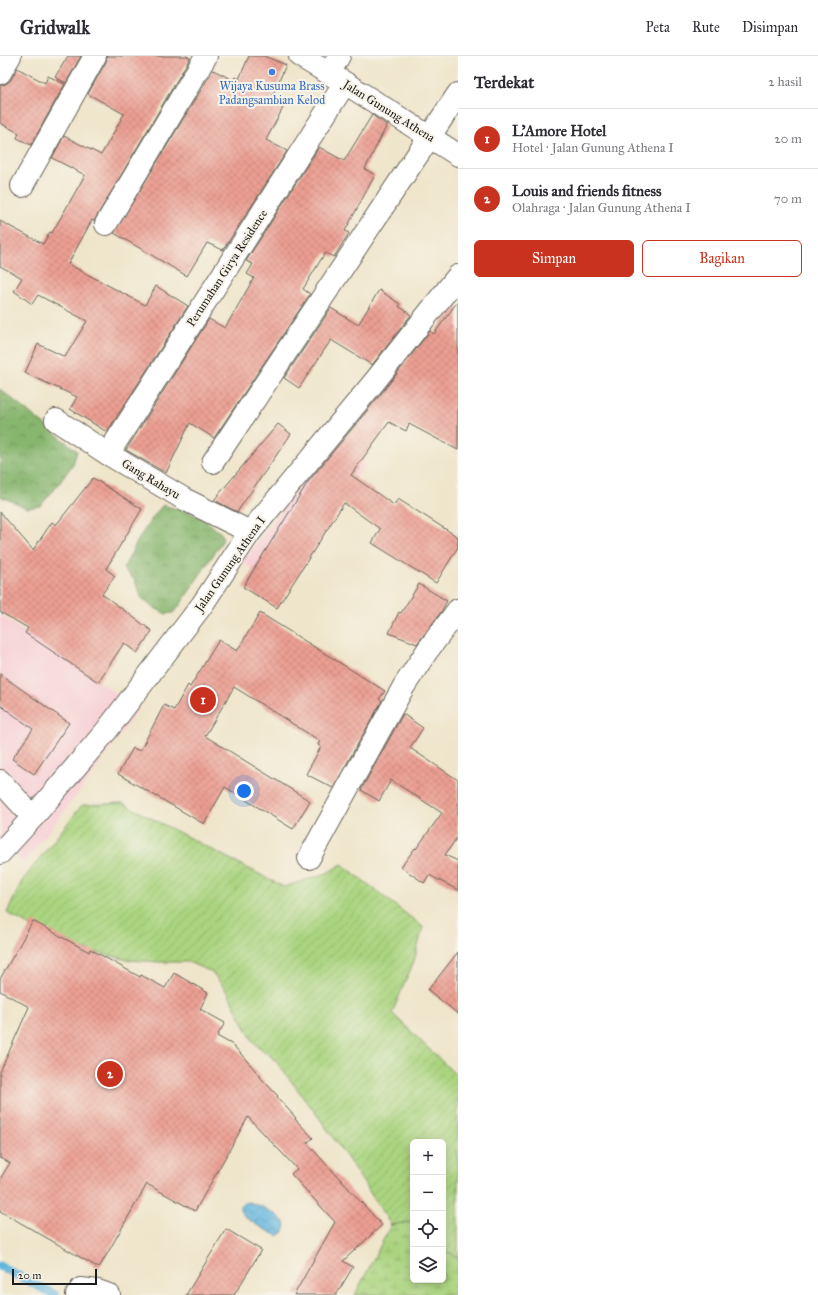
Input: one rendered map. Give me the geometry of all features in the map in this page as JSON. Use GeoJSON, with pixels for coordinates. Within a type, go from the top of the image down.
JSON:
{"type":"FeatureCollection","features":[{"type":"Feature","properties":{"kind":"street"},"geometry":{"type":"LineString","coordinates":[[0,73],[10,56]]}},
{"type":"Feature","properties":{"kind":"street"},"geometry":{"type":"LineString","coordinates":[[22,186],[95,56]]}},
{"type":"Feature","properties":{"kind":"street"},"geometry":{"type":"LineString","coordinates":[[106,224],[206,56]]}},
{"type":"Feature","properties":{"kind":"street","name":"Jalan Gunung Athena"},"geometry":{"type":"LineString","coordinates":[[300,56],[338,71],[458,155]]}},
{"type":"Feature","properties":{"kind":"street","name":"Perumahan Girya Residence"},"geometry":{"type":"LineString","coordinates":[[108,454],[338,71]]}},
{"type":"Feature","properties":{"kind":"street"},"geometry":{"type":"LineString","coordinates":[[213,462],[458,94]]}},
{"type":"Feature","properties":{"kind":"street","name":"Jalan Gunung Athena I"},"geometry":{"type":"LineString","coordinates":[[0,853],[33,817],[107,730],[202,605],[250,532],[376,381],[458,276]]}},
{"type":"Feature","properties":{"kind":"street","name":"Gang Rahayu"},"geometry":{"type":"LineString","coordinates":[[56,420],[108,454],[186,500],[250,532]]}},
{"type":"Feature","properties":{"kind":"street"},"geometry":{"type":"LineString","coordinates":[[309,858],[404,686],[427,651],[458,610]]}},
{"type":"Feature","properties":{"kind":"street"},"geometry":{"type":"LineString","coordinates":[[0,781],[33,817]]}},
{"type":"Feature","properties":{"kind":"street"},"geometry":{"type":"LineString","coordinates":[[79,1292],[98,1291],[109,1295]]}},
{"type":"Feature","properties":{"kind":"shaded area"},"geometry":{"type":"Polygon","coordinates":[[[332,441],[365,465],[280,591],[242,562],[332,441]]]}},
{"type":"Feature","properties":{"kind":"shaded area"},"geometry":{"type":"Polygon","coordinates":[[[0,615],[139,708],[78,794],[24,863],[0,841],[0,615]]]}},
{"type":"Feature","properties":{"kind":"green space"},"geometry":{"type":"Polygon","coordinates":[[[0,389],[77,451],[73,464],[40,506],[27,508],[0,496],[0,389]]]}},
{"type":"Feature","properties":{"kind":"green space"},"geometry":{"type":"Polygon","coordinates":[[[163,505],[203,519],[221,533],[223,540],[178,608],[173,613],[166,614],[142,599],[134,579],[123,569],[146,528],[163,505]]]}},
{"type":"Feature","properties":{"kind":"green space"},"geometry":{"type":"Polygon","coordinates":[[[122,803],[284,887],[327,873],[342,864],[423,927],[414,961],[392,1013],[458,1077],[458,1257],[446,1251],[446,1139],[410,1139],[410,1222],[391,1225],[320,1119],[275,1060],[253,1042],[228,993],[212,972],[188,962],[128,960],[65,945],[7,913],[22,881],[82,805],[122,803]]]}},
{"type":"Feature","properties":{"kind":"green space"},"geometry":{"type":"Polygon","coordinates":[[[410,1222],[410,1283],[446,1283],[446,1251],[458,1257],[458,1295],[355,1295],[391,1225],[410,1222]]]}},
{"type":"Feature","properties":{"kind":"water"},"geometry":{"type":"Polygon","coordinates":[[[248,1202],[264,1208],[280,1218],[286,1225],[284,1232],[278,1236],[248,1219],[240,1209],[241,1205],[248,1202]]]}},
{"type":"Feature","properties":{"kind":"building"},"geometry":{"type":"Polygon","coordinates":[[[68,56],[81,56],[66,83],[55,77],[68,56]]]}},
{"type":"Feature","properties":{"kind":"building"},"geometry":{"type":"Polygon","coordinates":[[[107,56],[187,56],[190,58],[94,221],[92,220],[68,264],[145,305],[156,286],[188,306],[107,432],[70,409],[77,397],[25,373],[38,344],[65,357],[87,321],[38,295],[32,304],[14,291],[22,278],[0,266],[0,221],[43,244],[50,232],[52,233],[85,175],[52,158],[64,136],[101,155],[124,114],[88,94],[106,62],[107,56]]]}},
{"type":"Feature","properties":{"kind":"building"},"geometry":{"type":"Polygon","coordinates":[[[249,56],[264,56],[286,65],[270,101],[283,108],[266,140],[287,151],[223,250],[207,243],[187,276],[114,233],[213,70],[233,80],[235,77],[239,79],[249,56]]]}},
{"type":"Feature","properties":{"kind":"building"},"geometry":{"type":"Polygon","coordinates":[[[17,68],[45,83],[48,76],[65,84],[31,145],[17,138],[19,133],[0,123],[0,85],[6,84],[11,80],[17,68]]]}},
{"type":"Feature","properties":{"kind":"building"},"geometry":{"type":"Polygon","coordinates":[[[372,115],[387,125],[365,169],[375,175],[345,231],[349,233],[334,257],[325,253],[303,289],[310,294],[214,438],[190,423],[166,473],[126,450],[209,319],[225,328],[254,278],[247,274],[253,264],[246,261],[319,147],[344,161],[372,115]]]}},
{"type":"Feature","properties":{"kind":"building"},"geometry":{"type":"Polygon","coordinates":[[[379,290],[400,304],[399,306],[411,315],[372,365],[331,340],[299,388],[284,378],[331,308],[358,325],[379,290]]]}},
{"type":"Feature","properties":{"kind":"building"},"geometry":{"type":"Polygon","coordinates":[[[458,301],[458,450],[409,424],[406,431],[389,422],[351,475],[394,505],[398,499],[458,537],[458,547],[436,583],[372,543],[380,529],[344,503],[277,608],[243,587],[308,482],[385,389],[430,331],[434,334],[458,301]]]}},
{"type":"Feature","properties":{"kind":"building"},"geometry":{"type":"Polygon","coordinates":[[[278,424],[291,434],[237,512],[214,500],[278,424]]]}},
{"type":"Feature","properties":{"kind":"building"},"geometry":{"type":"Polygon","coordinates":[[[93,478],[142,509],[106,569],[115,576],[102,594],[152,631],[137,653],[124,643],[98,682],[25,633],[28,628],[0,612],[0,512],[33,550],[52,522],[56,525],[93,478]]]}},
{"type":"Feature","properties":{"kind":"building"},"geometry":{"type":"Polygon","coordinates":[[[419,584],[447,601],[441,612],[417,644],[389,633],[399,612],[401,613],[419,584]]]}},
{"type":"Feature","properties":{"kind":"building"},"geometry":{"type":"Polygon","coordinates":[[[260,613],[385,691],[379,699],[382,701],[333,788],[306,774],[321,747],[318,745],[320,741],[234,687],[205,736],[310,801],[293,829],[225,787],[204,824],[118,774],[133,748],[140,751],[164,705],[174,710],[188,685],[190,687],[219,640],[237,651],[260,613]]]}},
{"type":"Feature","properties":{"kind":"building"},"geometry":{"type":"Polygon","coordinates":[[[0,674],[69,723],[34,774],[12,759],[33,729],[0,705],[0,674]]]}},
{"type":"Feature","properties":{"kind":"building"},"geometry":{"type":"Polygon","coordinates":[[[403,714],[423,728],[410,748],[458,780],[458,836],[445,855],[458,861],[458,890],[429,875],[424,883],[401,867],[442,813],[391,780],[379,801],[361,790],[403,714]]]}},
{"type":"Feature","properties":{"kind":"building"},"geometry":{"type":"Polygon","coordinates":[[[33,921],[89,952],[90,949],[140,977],[141,975],[165,988],[174,973],[208,993],[200,1009],[225,1023],[217,1036],[233,1045],[278,1096],[277,1097],[296,1118],[295,1119],[313,1138],[307,1143],[382,1225],[343,1261],[353,1267],[336,1295],[294,1295],[335,1222],[291,1174],[297,1169],[248,1117],[195,1211],[147,1184],[99,1268],[0,1211],[0,1179],[10,1163],[0,1158],[0,1072],[29,1007],[0,991],[0,979],[33,921]]]}},
{"type":"Feature","properties":{"kind":"building"},"geometry":{"type":"Polygon","coordinates":[[[458,952],[458,1014],[428,990],[458,952]]]}},
{"type":"Feature","properties":{"kind":"building"},"geometry":{"type":"Polygon","coordinates":[[[226,1229],[261,1250],[250,1269],[234,1295],[186,1295],[226,1229]]]}},
{"type":"Feature","properties":{"kind":"waterway"},"geometry":{"type":"LineString","coordinates":[[0,1266],[55,1295]]}},
{"type":"Feature","properties":{"kind":"place","name":"Wijaya Kusuma Brass Padangsambian Kelod"},"geometry":{"type":"Point","coordinates":[272,72]}},
{"type":"Feature","properties":{"kind":"place","name":"L'Amore Hotel"},"geometry":{"type":"Point","coordinates":[203,700]}},
{"type":"Feature","properties":{"kind":"place","name":"Louis and friends fitness"},"geometry":{"type":"Point","coordinates":[110,1074]}}]}
